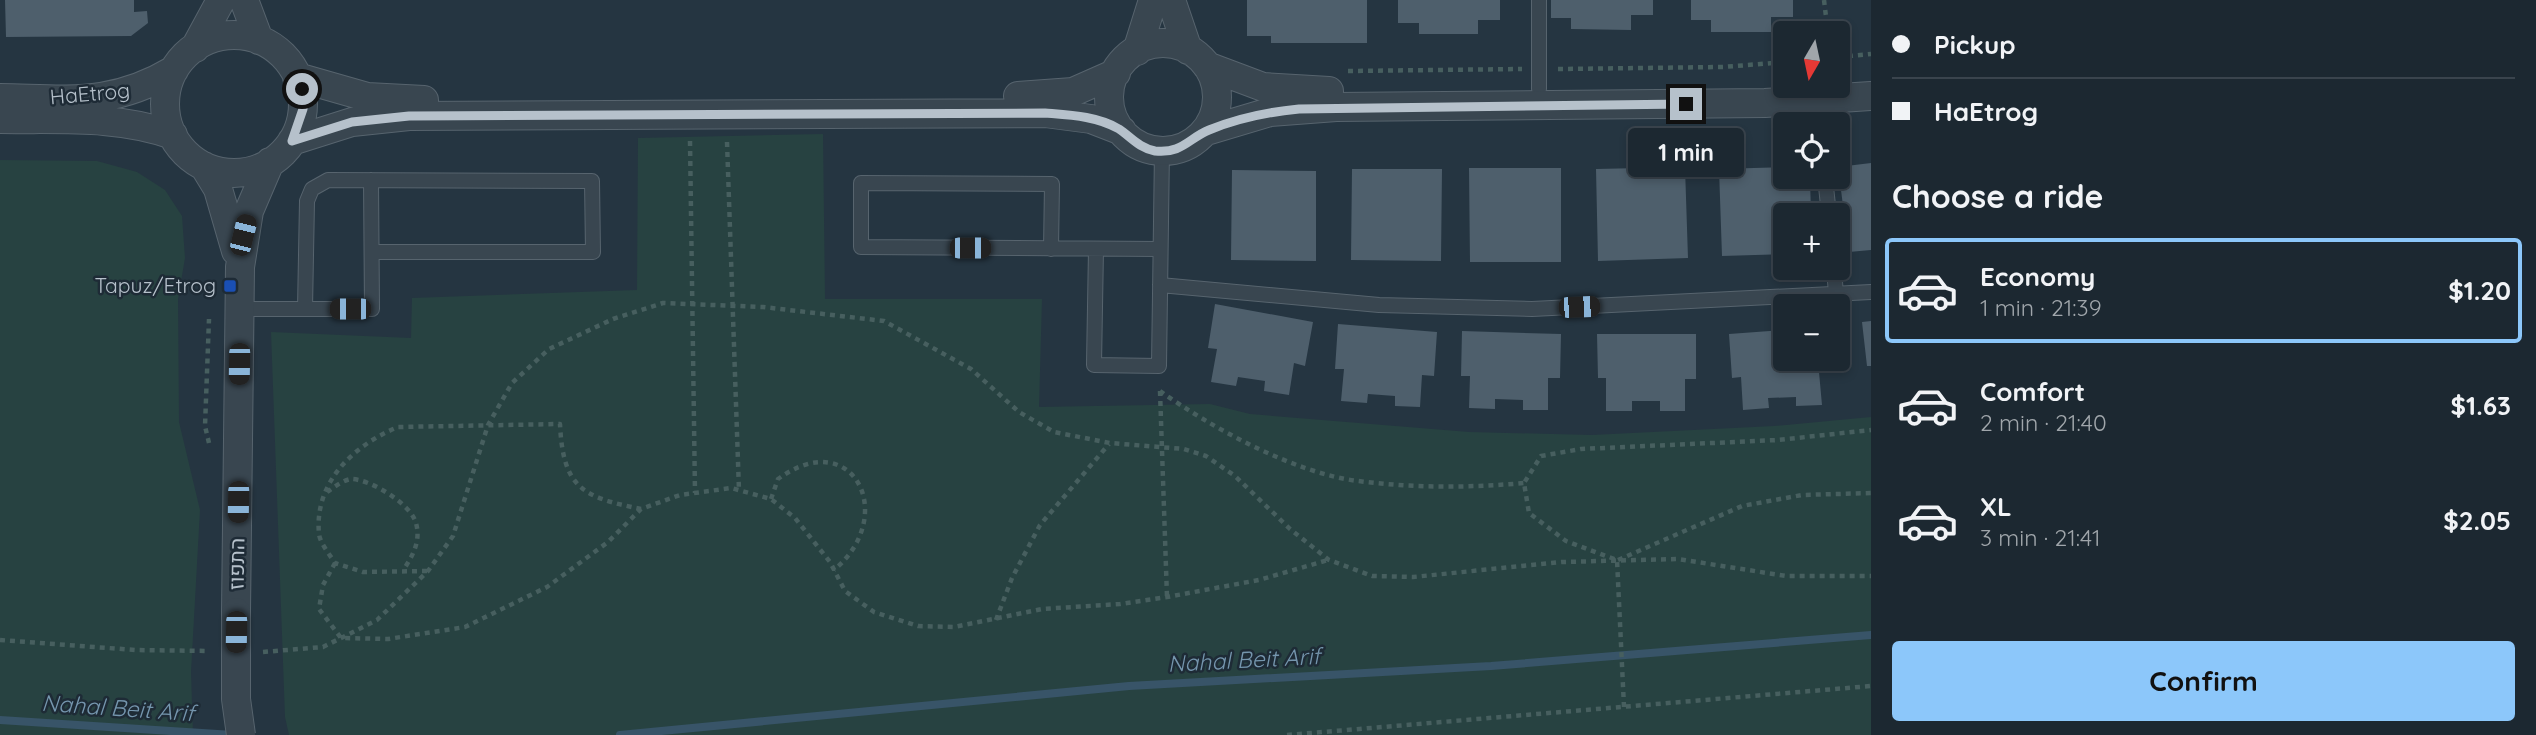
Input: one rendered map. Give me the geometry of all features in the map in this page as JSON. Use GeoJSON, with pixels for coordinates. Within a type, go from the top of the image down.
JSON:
{"type":"FeatureCollection","features":[{"type":"Feature","properties":{"kind":"street"},"geometry":{"type":"LineString","coordinates":[[195,48],[221,0]]}},
{"type":"Feature","properties":{"kind":"street"},"geometry":{"type":"LineString","coordinates":[[244,0],[259,40]]}},
{"type":"Feature","properties":{"kind":"street"},"geometry":{"type":"LineString","coordinates":[[1137,51],[1153,0]]}},
{"type":"Feature","properties":{"kind":"street"},"geometry":{"type":"LineString","coordinates":[[292,141],[303,109],[297,77],[286,59],[259,40],[230,36],[195,48],[184,56],[174,71],[165,100],[173,135],[188,156],[204,166],[218,171],[239,173],[270,162],[292,141],[352,122],[409,116],[1045,113],[1091,119],[1122,131],[1140,146],[1175,150],[1191,144],[1206,131],[1214,117],[1218,99],[1215,80],[1198,58],[1171,0]]}},
{"type":"Feature","properties":{"kind":"street"},"geometry":{"type":"LineString","coordinates":[[297,77],[368,97],[435,100],[1042,96],[1073,92],[1115,73],[1137,51],[1157,44],[1198,58],[1263,87],[1288,90],[1539,79],[1773,95]]}},
{"type":"Feature","properties":{"kind":"street","name":"HaEtrog"},"geometry":{"type":"LineString","coordinates":[[0,98],[118,96],[144,88],[174,71]]}},
{"type":"Feature","properties":{"kind":"street"},"geometry":{"type":"LineString","coordinates":[[1115,73],[1109,104],[1122,131]]}},
{"type":"Feature","properties":{"kind":"street"},"geometry":{"type":"LineString","coordinates":[[1850,87],[1871,79]]}},
{"type":"Feature","properties":{"kind":"street"},"geometry":{"type":"LineString","coordinates":[[1850,97],[1871,96]]}},
{"type":"Feature","properties":{"kind":"street"},"geometry":{"type":"LineString","coordinates":[[1206,131],[1270,112],[1311,108],[1822,98]]}},
{"type":"Feature","properties":{"kind":"street","name":"HaEtrog"},"geometry":{"type":"LineString","coordinates":[[0,119],[119,121],[141,124],[173,135]]}},
{"type":"Feature","properties":{"kind":"street","name":"התפוז"},"geometry":{"type":"LineString","coordinates":[[241,735],[236,699],[240,267],[249,211],[270,162]]}},
{"type":"Feature","properties":{"kind":"street","name":"התפוז"},"geometry":{"type":"LineString","coordinates":[[204,166],[226,211],[240,267]]}},
{"type":"Feature","properties":{"kind":"lane"},"geometry":{"type":"LineString","coordinates":[[1539,0],[1539,79]]}},
{"type":"Feature","properties":{"kind":"lane"},"geometry":{"type":"LineString","coordinates":[[1096,249],[1094,365],[1159,366],[1162,150]]}},
{"type":"Feature","properties":{"kind":"lane"},"geometry":{"type":"LineString","coordinates":[[305,309],[305,218],[312,189],[328,180],[592,181],[593,251],[372,252]]}},
{"type":"Feature","properties":{"kind":"lane"},"geometry":{"type":"LineString","coordinates":[[240,309],[372,309],[371,180]]}},
{"type":"Feature","properties":{"kind":"lane"},"geometry":{"type":"LineString","coordinates":[[1051,248],[1052,184],[862,183],[861,247],[1160,249]]}},
{"type":"Feature","properties":{"kind":"lane"},"geometry":{"type":"LineString","coordinates":[[1160,285],[1379,305],[1532,309],[1773,298]]}},
{"type":"Feature","properties":{"kind":"lane"},"geometry":{"type":"LineString","coordinates":[[1848,294],[1871,292]]}},
{"type":"Feature","properties":{"kind":"path"},"geometry":{"type":"LineString","coordinates":[[1824,0],[1827,21]]}},
{"type":"Feature","properties":{"kind":"path"},"geometry":{"type":"LineString","coordinates":[[1850,56],[1871,54]]}},
{"type":"Feature","properties":{"kind":"path"},"geometry":{"type":"LineString","coordinates":[[1338,72],[1539,79],[1773,63]]}},
{"type":"Feature","properties":{"kind":"path"},"geometry":{"type":"LineString","coordinates":[[690,115],[695,493]]}},
{"type":"Feature","properties":{"kind":"path"},"geometry":{"type":"LineString","coordinates":[[727,115],[739,491]]}},
{"type":"Feature","properties":{"kind":"path"},"geometry":{"type":"LineString","coordinates":[[256,652],[323,647],[377,620],[428,571],[453,536],[488,425],[512,383],[549,349],[613,319],[663,303],[733,305],[884,321],[971,369],[1019,412],[1054,432],[1110,443],[1184,449],[1206,456],[1235,476],[1290,528],[1329,560],[1372,576],[1413,577],[1562,562],[1678,559],[1786,576],[1871,576]]}},
{"type":"Feature","properties":{"kind":"path"},"geometry":{"type":"LineString","coordinates":[[1159,366],[1167,597]]}},
{"type":"Feature","properties":{"kind":"path"},"geometry":{"type":"LineString","coordinates":[[1160,391],[1196,416],[1286,460],[1356,481],[1458,489],[1524,483]]}},
{"type":"Feature","properties":{"kind":"path"},"geometry":{"type":"LineString","coordinates":[[428,571],[404,569],[363,572],[335,563],[319,536],[324,494],[342,461],[374,437],[398,427],[560,424],[566,471],[586,492],[609,502],[641,509]]}},
{"type":"Feature","properties":{"kind":"path"},"geometry":{"type":"LineString","coordinates":[[1871,430],[1779,440],[1581,449],[1541,456],[1524,483],[1529,513],[1566,541],[1616,561],[1742,506],[1802,495],[1871,493]]}},
{"type":"Feature","properties":{"kind":"path"},"geometry":{"type":"LineString","coordinates":[[996,620],[1012,578],[1040,525],[1110,443]]}},
{"type":"Feature","properties":{"kind":"path"},"geometry":{"type":"LineString","coordinates":[[771,499],[778,479],[805,462],[826,461],[849,470],[867,500],[866,521],[858,544],[834,570]]}},
{"type":"Feature","properties":{"kind":"path"},"geometry":{"type":"LineString","coordinates":[[324,494],[348,479],[371,482],[398,500],[416,522],[417,548],[404,569]]}},
{"type":"Feature","properties":{"kind":"path"},"geometry":{"type":"LineString","coordinates":[[341,638],[388,639],[465,627],[547,587],[608,542],[641,509],[695,493],[731,488],[771,499],[795,518],[834,570],[845,591],[874,612],[918,626],[954,626],[1042,609],[1120,604],[1167,597],[1259,580],[1329,560]]}},
{"type":"Feature","properties":{"kind":"path"},"geometry":{"type":"LineString","coordinates":[[1616,561],[1624,707]]}},
{"type":"Feature","properties":{"kind":"path"},"geometry":{"type":"LineString","coordinates":[[335,563],[323,584],[319,609],[341,638]]}},
{"type":"Feature","properties":{"kind":"path"},"geometry":{"type":"LineString","coordinates":[[0,640],[135,650],[216,652]]}},
{"type":"Feature","properties":{"kind":"path"},"geometry":{"type":"LineString","coordinates":[[1287,735],[1871,686]]}},
{"type":"Feature","properties":{"kind":"green space"},"geometry":{"type":"Polygon","coordinates":[[[823,134],[825,299],[1042,299],[1039,407],[1210,404],[1250,414],[1469,432],[1592,435],[1774,426],[1871,417],[1871,735],[289,735],[285,717],[271,332],[411,338],[412,298],[637,290],[638,138],[823,134]]]}},
{"type":"Feature","properties":{"kind":"green space"},"geometry":{"type":"Polygon","coordinates":[[[0,160],[97,161],[137,172],[165,190],[182,216],[185,258],[178,299],[179,422],[200,510],[191,672],[193,735],[0,735],[0,160]]]}},
{"type":"Feature","properties":{"kind":"building"},"geometry":{"type":"Polygon","coordinates":[[[5,0],[134,0],[134,12],[147,11],[148,23],[131,36],[6,37],[5,0]]]}},
{"type":"Feature","properties":{"kind":"building"},"geometry":{"type":"Polygon","coordinates":[[[1247,0],[1367,0],[1367,43],[1271,43],[1271,36],[1247,36],[1247,0]]]}},
{"type":"Feature","properties":{"kind":"building"},"geometry":{"type":"Polygon","coordinates":[[[1398,0],[1500,0],[1500,20],[1478,20],[1478,34],[1419,34],[1419,23],[1398,23],[1398,0]]]}},
{"type":"Feature","properties":{"kind":"building"},"geometry":{"type":"Polygon","coordinates":[[[1551,0],[1653,0],[1653,15],[1631,15],[1631,30],[1571,29],[1571,18],[1551,18],[1551,0]]]}},
{"type":"Feature","properties":{"kind":"building"},"geometry":{"type":"Polygon","coordinates":[[[1691,0],[1793,0],[1793,17],[1771,17],[1771,32],[1711,32],[1711,20],[1691,20],[1691,0]]]}},
{"type":"Feature","properties":{"kind":"building"},"geometry":{"type":"Polygon","coordinates":[[[1871,163],[1871,250],[1850,252],[1850,203],[1843,203],[1841,189],[1850,189],[1850,166],[1871,163]]]}},
{"type":"Feature","properties":{"kind":"building"},"geometry":{"type":"Polygon","coordinates":[[[1685,167],[1688,258],[1598,261],[1596,169],[1685,167]]]}},
{"type":"Feature","properties":{"kind":"building"},"geometry":{"type":"Polygon","coordinates":[[[1773,167],[1773,189],[1810,189],[1811,203],[1773,203],[1773,254],[1722,256],[1719,169],[1773,167]]]}},
{"type":"Feature","properties":{"kind":"building"},"geometry":{"type":"Polygon","coordinates":[[[1469,168],[1561,168],[1561,262],[1470,262],[1469,168]]]}},
{"type":"Feature","properties":{"kind":"building"},"geometry":{"type":"Polygon","coordinates":[[[1352,169],[1442,169],[1441,261],[1351,260],[1352,169]]]}},
{"type":"Feature","properties":{"kind":"building"},"geometry":{"type":"Polygon","coordinates":[[[1232,170],[1316,171],[1316,261],[1231,260],[1232,170]]]}},
{"type":"Feature","properties":{"kind":"building"},"geometry":{"type":"Polygon","coordinates":[[[1215,304],[1313,322],[1305,366],[1294,363],[1289,395],[1264,391],[1265,381],[1238,377],[1236,386],[1211,382],[1217,349],[1208,348],[1215,304]]]}},
{"type":"Feature","properties":{"kind":"building"},"geometry":{"type":"Polygon","coordinates":[[[1871,321],[1871,366],[1867,366],[1862,322],[1871,321]]]}},
{"type":"Feature","properties":{"kind":"building"},"geometry":{"type":"Polygon","coordinates":[[[1338,324],[1437,332],[1434,376],[1422,375],[1420,407],[1395,406],[1395,396],[1368,394],[1367,403],[1341,401],[1344,369],[1335,369],[1338,324]]]}},
{"type":"Feature","properties":{"kind":"building"},"geometry":{"type":"Polygon","coordinates":[[[1462,331],[1561,334],[1560,378],[1548,378],[1548,410],[1523,410],[1523,400],[1495,399],[1495,409],[1469,408],[1470,376],[1461,376],[1462,331]]]}},
{"type":"Feature","properties":{"kind":"building"},"geometry":{"type":"Polygon","coordinates":[[[1773,331],[1773,371],[1831,371],[1819,372],[1822,405],[1796,406],[1796,397],[1768,398],[1769,408],[1743,410],[1741,377],[1732,378],[1729,334],[1773,331]]]}},
{"type":"Feature","properties":{"kind":"building"},"geometry":{"type":"Polygon","coordinates":[[[1597,334],[1696,334],[1696,379],[1685,379],[1685,411],[1660,411],[1660,401],[1632,401],[1632,411],[1606,411],[1606,378],[1598,378],[1597,334]]]}},
{"type":"Feature","properties":{"kind":"waterway","name":"Nahal Beit Arif"},"geometry":{"type":"LineString","coordinates":[[620,735],[1129,686],[1491,666],[1871,635]]}},
{"type":"Feature","properties":{"kind":"waterway","name":"Nahal Beit Arif"},"geometry":{"type":"LineString","coordinates":[[0,720],[233,735]]}},
{"type":"Feature","properties":{"kind":"place","name":"Tapuz/Etrog"},"geometry":{"type":"Point","coordinates":[230,286]}},
{"type":"Feature","properties":{"kind":"route"},"geometry":{"type":"LineString","coordinates":[[302,89],[300,127],[292,141],[352,122],[409,116],[1045,113],[1071,115],[1109,124],[1140,146],[1157,151],[1175,150],[1191,144],[1206,131],[1243,119],[1270,112],[1299,109],[1686,104]]}}]}
